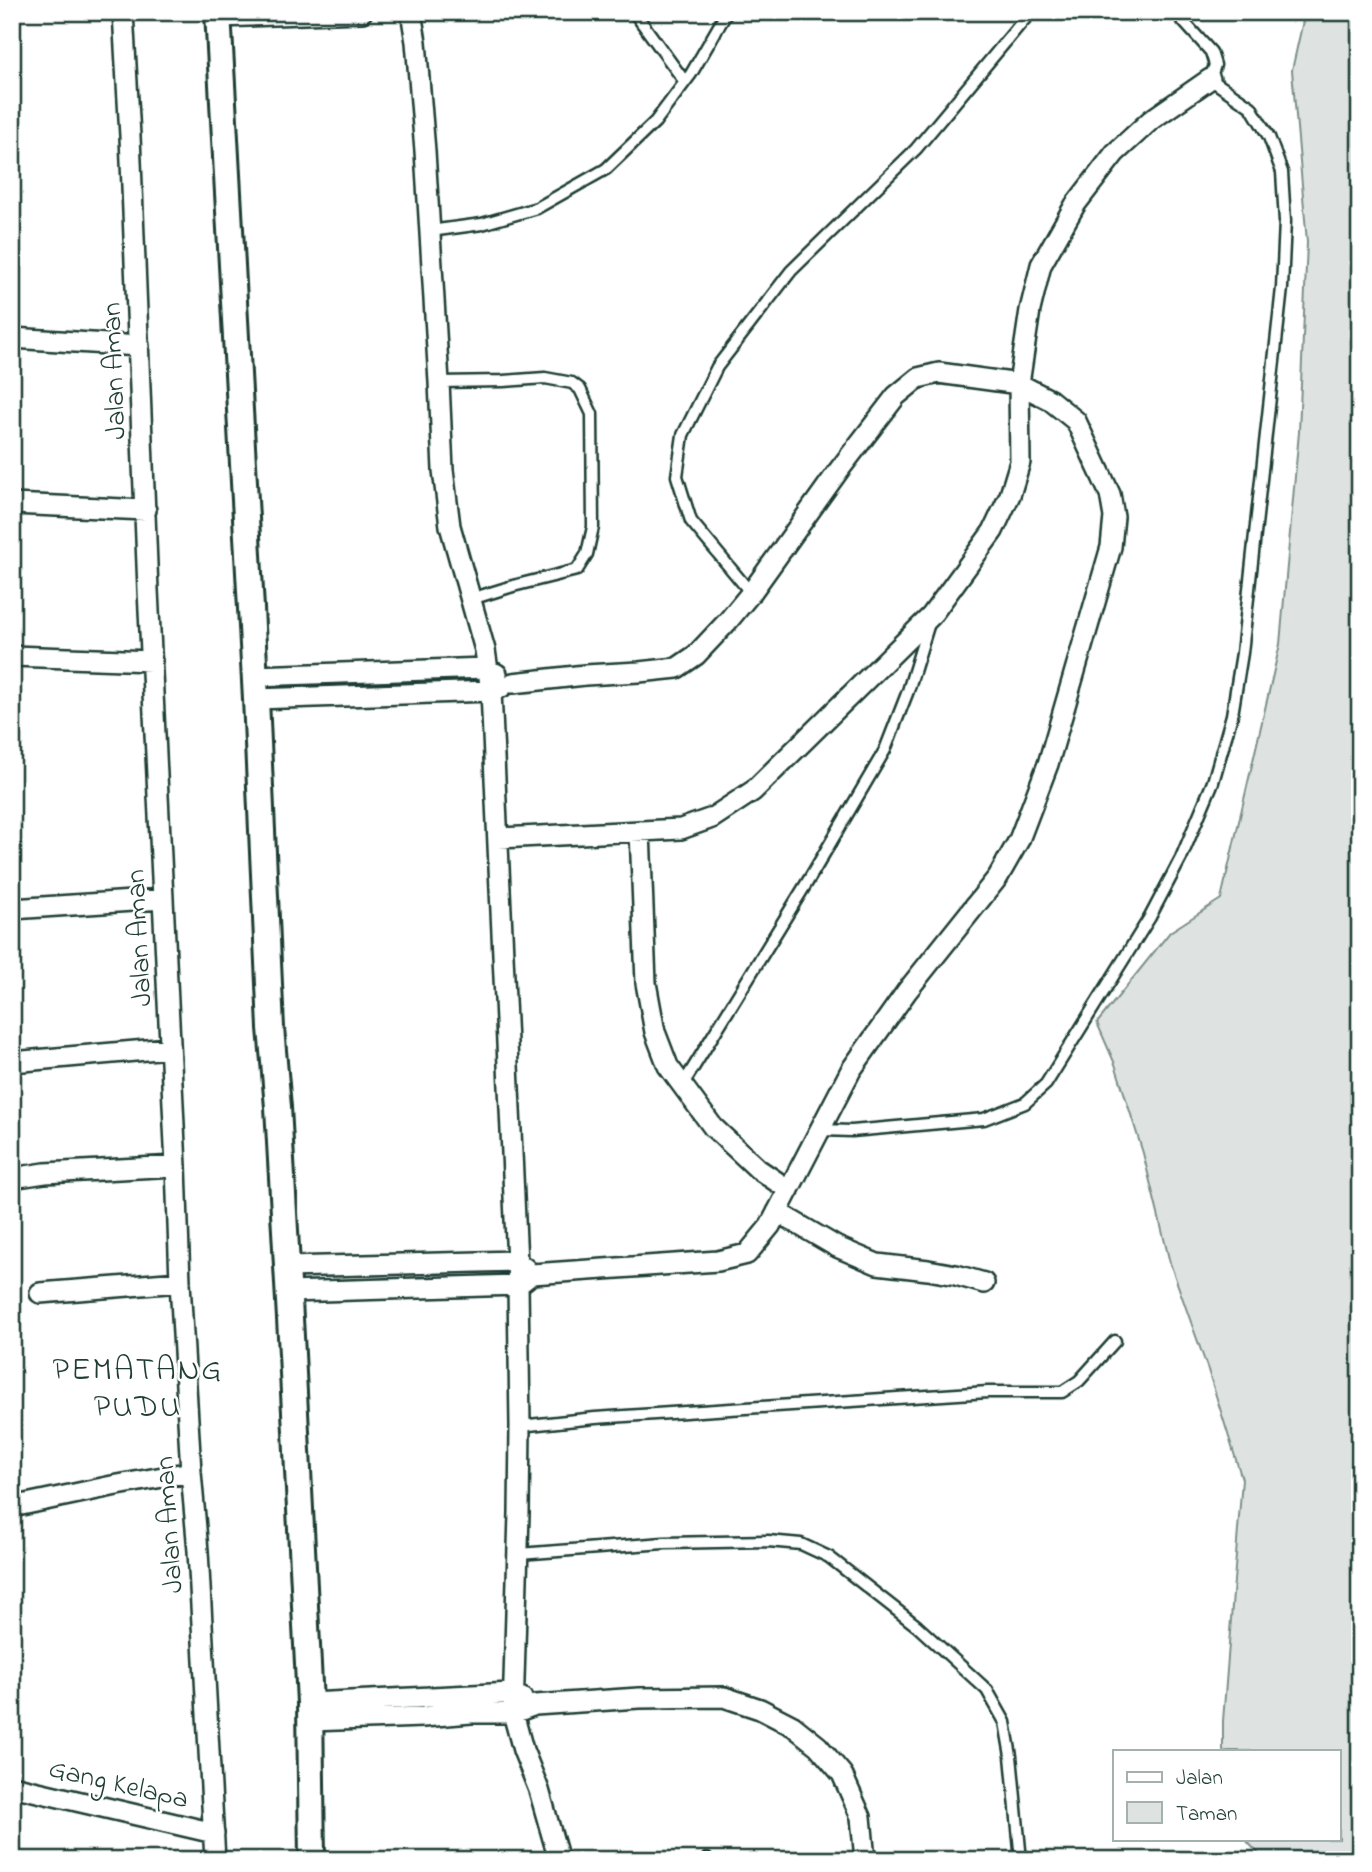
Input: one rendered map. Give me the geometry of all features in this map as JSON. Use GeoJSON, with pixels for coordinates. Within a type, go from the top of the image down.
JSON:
{"type":"FeatureCollection","features":[{"type":"Feature","properties":{"kind":"street","name":"Jalan Aman"},"geometry":{"type":"LineString","coordinates":[[123,12],[180,1282],[215,1860]]}},
{"type":"Feature","properties":{"kind":"street"},"geometry":{"type":"LineString","coordinates":[[312,1860],[310,1712],[289,1292],[271,1028],[218,15],[362,12]]}},
{"type":"Feature","properties":{"kind":"street"},"geometry":{"type":"LineString","coordinates":[[411,12],[417,56],[430,231],[443,470],[450,526],[485,650],[491,691],[516,1261],[525,1279],[519,1554],[512,1703],[523,1750],[539,1790],[559,1860]]}},
{"type":"Feature","properties":{"kind":"street"},"geometry":{"type":"LineString","coordinates":[[498,838],[681,829],[712,818],[753,791],[931,616],[993,531],[1010,495],[1020,462],[1019,384],[1030,310],[1041,265],[1075,205],[1115,153],[1151,120],[1210,79]]}},
{"type":"Feature","properties":{"kind":"street"},"geometry":{"type":"LineString","coordinates":[[12,338],[138,346]]}},
{"type":"Feature","properties":{"kind":"street"},"geometry":{"type":"LineString","coordinates":[[255,687],[491,691],[513,683],[677,668],[696,655],[751,593],[896,396],[918,378],[939,373],[1019,384],[1050,400],[1076,421],[1110,494],[1114,517],[1111,547],[1048,764],[1019,840],[998,877],[907,991],[851,1070],[770,1226],[747,1254],[718,1261],[525,1279],[289,1292]]}},
{"type":"Feature","properties":{"kind":"street"},"geometry":{"type":"LineString","coordinates":[[12,504],[146,510]]}},
{"type":"Feature","properties":{"kind":"street"},"geometry":{"type":"LineString","coordinates":[[12,656],[152,660]]}},
{"type":"Feature","properties":{"kind":"street"},"geometry":{"type":"LineString","coordinates":[[255,687],[486,668],[513,683]]}},
{"type":"Feature","properties":{"kind":"street"},"geometry":{"type":"LineString","coordinates":[[640,831],[646,984],[655,1032],[668,1066],[713,1127],[758,1168],[789,1190]]}},
{"type":"Feature","properties":{"kind":"street"},"geometry":{"type":"LineString","coordinates":[[12,909],[163,899]]}},
{"type":"Feature","properties":{"kind":"street"},"geometry":{"type":"LineString","coordinates":[[12,1062],[169,1048]]}},
{"type":"Feature","properties":{"kind":"street"},"geometry":{"type":"LineString","coordinates":[[12,1178],[176,1166]]}},
{"type":"Feature","properties":{"kind":"street"},"geometry":{"type":"LineString","coordinates":[[777,1212],[837,1247],[877,1264],[947,1273],[984,1283]]}},
{"type":"Feature","properties":{"kind":"street"},"geometry":{"type":"LineString","coordinates":[[287,1267],[516,1261]]}},
{"type":"Feature","properties":{"kind":"street"},"geometry":{"type":"LineString","coordinates":[[40,1293],[180,1282]]}},
{"type":"Feature","properties":{"kind":"street"},"geometry":{"type":"LineString","coordinates":[[12,1507],[191,1472]]}},
{"type":"Feature","properties":{"kind":"street"},"geometry":{"type":"LineString","coordinates":[[310,1712],[724,1697],[760,1709],[793,1726],[818,1746],[842,1774],[861,1817],[865,1860]]}},
{"type":"Feature","properties":{"kind":"street","name":"Gang Kelapa"},"geometry":{"type":"LineString","coordinates":[[12,1786],[214,1833]]}},
{"type":"Feature","properties":{"kind":"lane"},"geometry":{"type":"LineString","coordinates":[[634,12],[685,82]]}},
{"type":"Feature","properties":{"kind":"lane"},"geometry":{"type":"LineString","coordinates":[[430,231],[482,224],[537,208],[606,169],[655,122],[685,82],[727,12]]}},
{"type":"Feature","properties":{"kind":"lane"},"geometry":{"type":"LineString","coordinates":[[751,593],[691,521],[677,476],[683,435],[717,367],[791,271],[916,149],[1032,12]]}},
{"type":"Feature","properties":{"kind":"lane"},"geometry":{"type":"LineString","coordinates":[[821,1130],[852,1131],[984,1119],[1025,1103],[1046,1084],[1150,917],[1181,858],[1213,782],[1232,715],[1241,653],[1282,288],[1285,221],[1282,172],[1269,137],[1251,107],[1210,79],[1215,65],[1211,52],[1175,12]]}},
{"type":"Feature","properties":{"kind":"lane"},"geometry":{"type":"LineString","coordinates":[[439,382],[545,378],[572,383],[580,388],[592,414],[593,527],[587,554],[577,570],[471,599]]}},
{"type":"Feature","properties":{"kind":"lane"},"geometry":{"type":"LineString","coordinates":[[682,1086],[885,750],[908,691],[931,616]]}},
{"type":"Feature","properties":{"kind":"lane"},"geometry":{"type":"LineString","coordinates":[[520,1426],[596,1418],[988,1392],[1062,1392],[1079,1381],[1115,1341]]}},
{"type":"Feature","properties":{"kind":"lane"},"geometry":{"type":"LineString","coordinates":[[519,1554],[664,1543],[768,1541],[801,1544],[829,1557],[917,1626],[987,1690],[1005,1722],[1021,1860]]}},
{"type":"Feature","properties":{"kind":"green space"},"geometry":{"type":"Polygon","coordinates":[[[1305,12],[1360,12],[1360,1860],[1264,1860],[1246,1840],[1340,1840],[1340,1750],[1223,1750],[1242,1479],[1208,1370],[1170,1263],[1143,1153],[1115,1064],[1097,1023],[1170,932],[1221,899],[1280,644],[1299,432],[1307,242],[1292,70],[1305,12]]]}},
{"type":"Feature","properties":{"kind":"district","name":"PEMATANG PUDU"},"geometry":{"type":"Point","coordinates":[138,1386]}}]}
